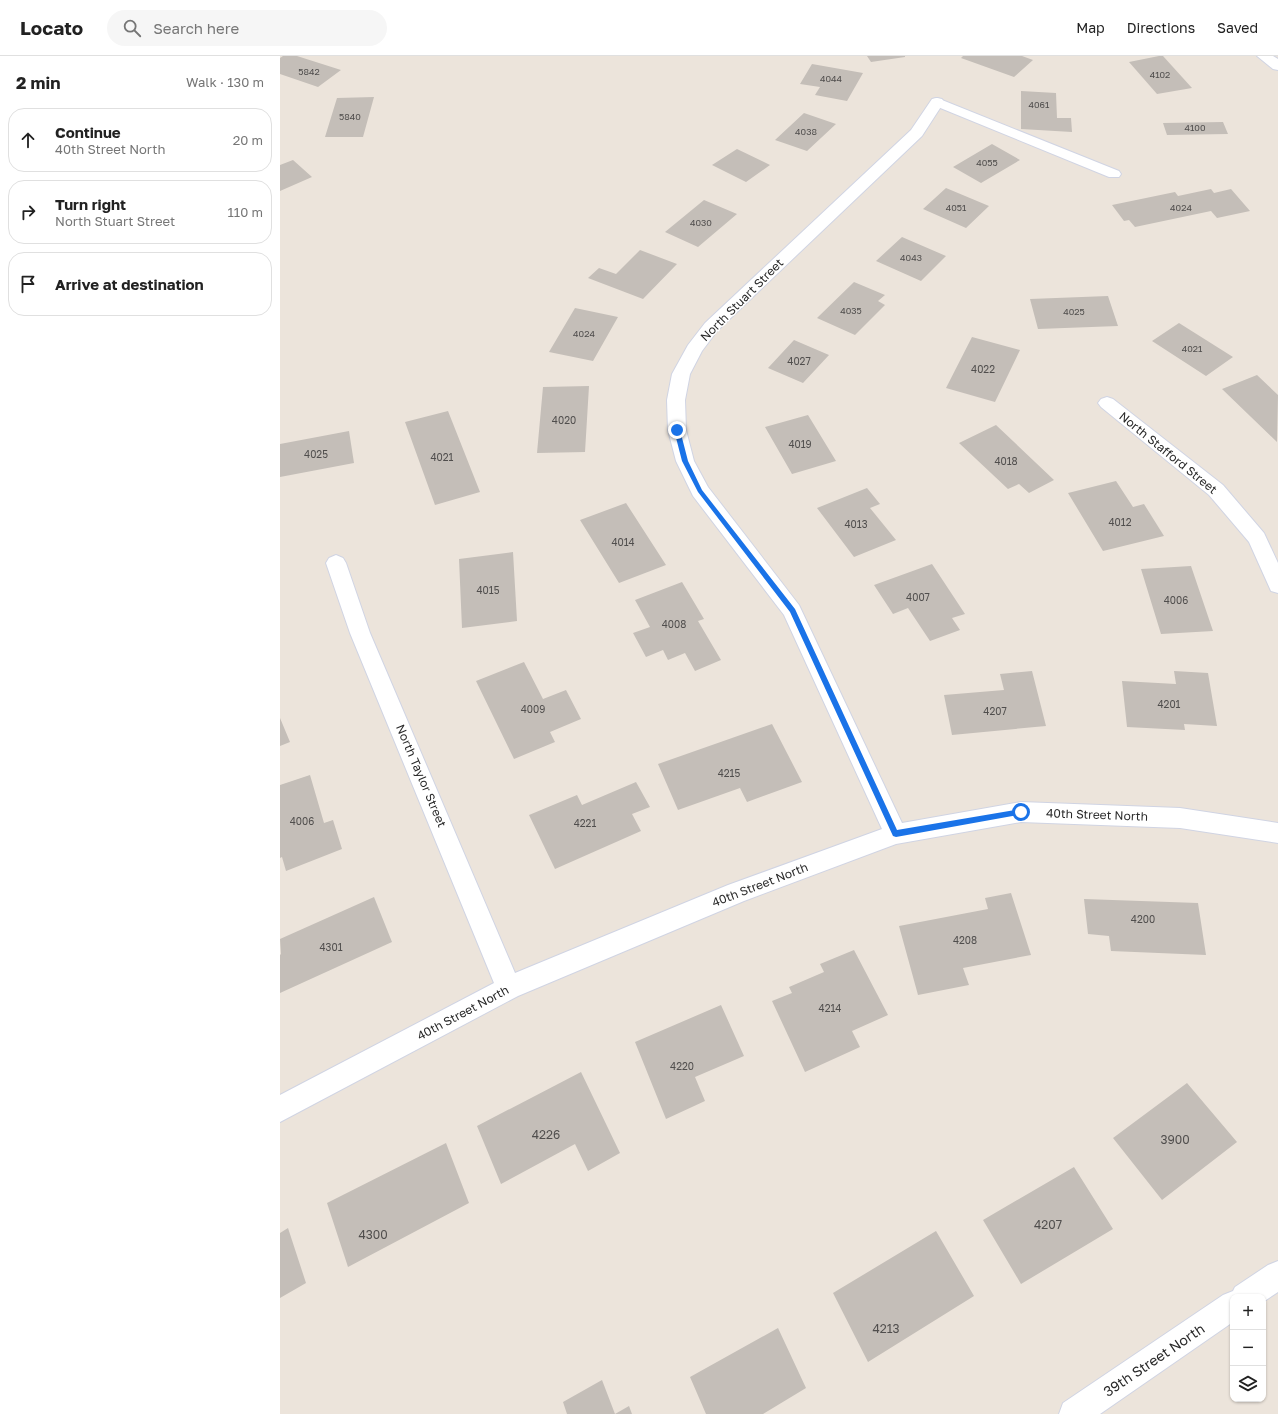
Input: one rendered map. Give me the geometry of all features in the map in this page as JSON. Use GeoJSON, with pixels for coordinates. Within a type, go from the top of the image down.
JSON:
{"type":"FeatureCollection","features":[{"type":"Feature","properties":{"kind":"street"},"geometry":{"type":"LineString","coordinates":[[1264,56],[1278,66]]}},
{"type":"Feature","properties":{"kind":"street","name":"North Stuart Street"},"geometry":{"type":"LineString","coordinates":[[896,834],[792,611],[700,491],[685,461],[677,430],[676,400],[681,374],[694,349],[711,327],[917,133],[937,102]]}},
{"type":"Feature","properties":{"kind":"street","name":"North Stafford Street"},"geometry":{"type":"LineString","coordinates":[[1107,403],[1216,490],[1257,538],[1278,585]]}},
{"type":"Feature","properties":{"kind":"street","name":"North Taylor Street"},"geometry":{"type":"LineString","coordinates":[[336,563],[360,633],[509,988]]}},
{"type":"Feature","properties":{"kind":"street","name":"40th Street North"},"geometry":{"type":"LineString","coordinates":[[280,1109],[509,988],[736,893],[896,834],[1021,812],[1180,818],[1278,833]]}},
{"type":"Feature","properties":{"kind":"street"},"geometry":{"type":"LineString","coordinates":[[1249,1294],[1278,1274]]}},
{"type":"Feature","properties":{"kind":"street","name":"39th Street North"},"geometry":{"type":"LineString","coordinates":[[1074,1414],[1230,1307]]}},
{"type":"Feature","properties":{"kind":"lane"},"geometry":{"type":"LineString","coordinates":[[937,102],[1114,174]]}},
{"type":"Feature","properties":{"kind":"building"},"geometry":{"type":"Polygon","coordinates":[[[283,56],[297,56],[341,70],[318,87],[280,74],[280,58],[283,56]]]}},
{"type":"Feature","properties":{"kind":"building"},"geometry":{"type":"Polygon","coordinates":[[[867,56],[905,56],[905,57],[871,62],[867,56]]]}},
{"type":"Feature","properties":{"kind":"building"},"geometry":{"type":"Polygon","coordinates":[[[963,56],[1022,56],[1033,60],[1014,77],[961,58],[963,56]]]}},
{"type":"Feature","properties":{"kind":"building"},"geometry":{"type":"Polygon","coordinates":[[[1163,56],[1192,88],[1157,94],[1129,62],[1163,56]]]}},
{"type":"Feature","properties":{"kind":"building"},"geometry":{"type":"Polygon","coordinates":[[[812,64],[863,73],[847,101],[815,95],[820,87],[800,84],[812,64]]]}},
{"type":"Feature","properties":{"kind":"building"},"geometry":{"type":"Polygon","coordinates":[[[1021,91],[1056,93],[1057,118],[1071,118],[1072,132],[1021,129],[1021,91]]]}},
{"type":"Feature","properties":{"kind":"building"},"geometry":{"type":"Polygon","coordinates":[[[374,97],[363,137],[325,137],[337,98],[374,97]]]}},
{"type":"Feature","properties":{"kind":"building"},"geometry":{"type":"Polygon","coordinates":[[[804,113],[836,124],[807,151],[775,140],[804,113]]]}},
{"type":"Feature","properties":{"kind":"building"},"geometry":{"type":"Polygon","coordinates":[[[1223,122],[1228,134],[1167,135],[1163,123],[1223,122]]]}},
{"type":"Feature","properties":{"kind":"building"},"geometry":{"type":"Polygon","coordinates":[[[992,144],[1020,160],[981,183],[953,167],[992,144]]]}},
{"type":"Feature","properties":{"kind":"building"},"geometry":{"type":"Polygon","coordinates":[[[737,149],[770,165],[746,182],[712,165],[737,149]]]}},
{"type":"Feature","properties":{"kind":"building"},"geometry":{"type":"Polygon","coordinates":[[[293,160],[312,177],[280,191],[280,165],[293,160]]]}},
{"type":"Feature","properties":{"kind":"building"},"geometry":{"type":"Polygon","coordinates":[[[946,188],[989,206],[966,228],[923,209],[946,188]]]}},
{"type":"Feature","properties":{"kind":"building"},"geometry":{"type":"Polygon","coordinates":[[[1211,189],[1214,193],[1231,189],[1250,211],[1217,218],[1211,211],[1135,227],[1129,220],[1124,221],[1112,205],[1175,192],[1178,196],[1211,189]]]}},
{"type":"Feature","properties":{"kind":"building"},"geometry":{"type":"Polygon","coordinates":[[[704,200],[737,214],[698,247],[665,232],[704,200]]]}},
{"type":"Feature","properties":{"kind":"building"},"geometry":{"type":"Polygon","coordinates":[[[902,237],[946,256],[921,281],[876,261],[902,237]]]}},
{"type":"Feature","properties":{"kind":"building"},"geometry":{"type":"Polygon","coordinates":[[[640,250],[677,264],[643,299],[588,278],[599,268],[616,274],[640,250]]]}},
{"type":"Feature","properties":{"kind":"building"},"geometry":{"type":"Polygon","coordinates":[[[854,282],[885,295],[878,301],[885,305],[855,335],[817,318],[854,282]]]}},
{"type":"Feature","properties":{"kind":"building"},"geometry":{"type":"Polygon","coordinates":[[[1108,296],[1118,326],[1038,329],[1030,299],[1108,296]]]}},
{"type":"Feature","properties":{"kind":"building"},"geometry":{"type":"Polygon","coordinates":[[[575,308],[618,317],[593,361],[549,352],[575,308]]]}},
{"type":"Feature","properties":{"kind":"building"},"geometry":{"type":"Polygon","coordinates":[[[1179,323],[1233,357],[1206,376],[1152,341],[1179,323]]]}},
{"type":"Feature","properties":{"kind":"building"},"geometry":{"type":"Polygon","coordinates":[[[972,337],[1020,350],[995,402],[946,388],[972,337]]]}},
{"type":"Feature","properties":{"kind":"building"},"geometry":{"type":"Polygon","coordinates":[[[794,340],[829,355],[803,383],[768,368],[794,340]]]}},
{"type":"Feature","properties":{"kind":"building"},"geometry":{"type":"Polygon","coordinates":[[[1257,375],[1278,395],[1277,442],[1222,389],[1257,375]]]}},
{"type":"Feature","properties":{"kind":"building"},"geometry":{"type":"Polygon","coordinates":[[[589,386],[585,452],[537,453],[543,387],[589,386]]]}},
{"type":"Feature","properties":{"kind":"building"},"geometry":{"type":"Polygon","coordinates":[[[448,411],[480,492],[435,505],[405,422],[448,411]]]}},
{"type":"Feature","properties":{"kind":"building"},"geometry":{"type":"Polygon","coordinates":[[[808,415],[836,461],[792,474],[765,427],[808,415]]]}},
{"type":"Feature","properties":{"kind":"building"},"geometry":{"type":"Polygon","coordinates":[[[996,425],[1054,480],[1029,493],[1019,484],[1008,489],[959,443],[996,425]]]}},
{"type":"Feature","properties":{"kind":"building"},"geometry":{"type":"Polygon","coordinates":[[[349,431],[354,463],[280,477],[280,444],[349,431]]]}},
{"type":"Feature","properties":{"kind":"building"},"geometry":{"type":"Polygon","coordinates":[[[1116,481],[1133,507],[1144,504],[1164,536],[1103,551],[1068,493],[1116,481]]]}},
{"type":"Feature","properties":{"kind":"building"},"geometry":{"type":"Polygon","coordinates":[[[867,488],[880,504],[870,508],[896,540],[854,557],[817,508],[867,488]]]}},
{"type":"Feature","properties":{"kind":"building"},"geometry":{"type":"Polygon","coordinates":[[[626,503],[666,565],[619,583],[580,520],[626,503]]]}},
{"type":"Feature","properties":{"kind":"building"},"geometry":{"type":"Polygon","coordinates":[[[513,552],[517,621],[462,628],[459,559],[513,552]]]}},
{"type":"Feature","properties":{"kind":"building"},"geometry":{"type":"Polygon","coordinates":[[[932,564],[965,614],[952,618],[960,630],[930,641],[908,608],[893,614],[874,585],[932,564]]]}},
{"type":"Feature","properties":{"kind":"building"},"geometry":{"type":"Polygon","coordinates":[[[1191,566],[1213,631],[1161,634],[1141,569],[1191,566]]]}},
{"type":"Feature","properties":{"kind":"building"},"geometry":{"type":"Polygon","coordinates":[[[682,582],[704,619],[698,621],[721,660],[695,671],[685,653],[668,660],[663,650],[646,657],[633,633],[650,627],[635,600],[682,582]]]}},
{"type":"Feature","properties":{"kind":"building"},"geometry":{"type":"Polygon","coordinates":[[[524,662],[543,699],[566,690],[581,719],[550,732],[555,742],[514,759],[476,681],[524,662]]]}},
{"type":"Feature","properties":{"kind":"building"},"geometry":{"type":"Polygon","coordinates":[[[1032,671],[1046,726],[952,735],[944,695],[1004,690],[1000,674],[1032,671]]]}},
{"type":"Feature","properties":{"kind":"building"},"geometry":{"type":"Polygon","coordinates":[[[1174,671],[1208,673],[1217,726],[1184,724],[1185,730],[1127,727],[1122,681],[1176,684],[1174,671]]]}},
{"type":"Feature","properties":{"kind":"building"},"geometry":{"type":"Polygon","coordinates":[[[280,718],[290,742],[280,746],[280,718]]]}},
{"type":"Feature","properties":{"kind":"building"},"geometry":{"type":"Polygon","coordinates":[[[772,724],[802,782],[747,802],[740,788],[678,810],[658,764],[772,724]]]}},
{"type":"Feature","properties":{"kind":"building"},"geometry":{"type":"Polygon","coordinates":[[[310,775],[324,823],[333,820],[342,849],[286,871],[282,857],[280,858],[280,785],[310,775]]]}},
{"type":"Feature","properties":{"kind":"building"},"geometry":{"type":"Polygon","coordinates":[[[636,782],[650,807],[632,814],[641,831],[555,869],[529,815],[577,795],[582,805],[636,782]]]}},
{"type":"Feature","properties":{"kind":"building"},"geometry":{"type":"Polygon","coordinates":[[[1011,893],[1031,955],[963,968],[969,985],[918,995],[899,926],[988,909],[985,898],[1011,893]]]}},
{"type":"Feature","properties":{"kind":"building"},"geometry":{"type":"Polygon","coordinates":[[[374,897],[392,942],[280,993],[280,939],[374,897]]]}},
{"type":"Feature","properties":{"kind":"building"},"geometry":{"type":"Polygon","coordinates":[[[1084,899],[1198,903],[1206,955],[1111,951],[1109,936],[1088,934],[1084,899]]]}},
{"type":"Feature","properties":{"kind":"building"},"geometry":{"type":"Polygon","coordinates":[[[854,950],[888,1015],[852,1031],[860,1047],[805,1072],[772,1001],[792,993],[789,987],[824,972],[820,964],[854,950]]]}},
{"type":"Feature","properties":{"kind":"building"},"geometry":{"type":"Polygon","coordinates":[[[721,1005],[744,1056],[695,1077],[705,1101],[666,1119],[635,1042],[721,1005]]]}},
{"type":"Feature","properties":{"kind":"building"},"geometry":{"type":"Polygon","coordinates":[[[581,1072],[620,1153],[588,1171],[575,1144],[501,1184],[477,1126],[581,1072]]]}},
{"type":"Feature","properties":{"kind":"building"},"geometry":{"type":"Polygon","coordinates":[[[1187,1083],[1237,1142],[1162,1200],[1113,1138],[1187,1083]]]}},
{"type":"Feature","properties":{"kind":"building"},"geometry":{"type":"Polygon","coordinates":[[[446,1143],[469,1203],[348,1267],[327,1203],[446,1143]]]}},
{"type":"Feature","properties":{"kind":"building"},"geometry":{"type":"Polygon","coordinates":[[[1074,1167],[1113,1229],[1021,1284],[983,1220],[1074,1167]]]}},
{"type":"Feature","properties":{"kind":"building"},"geometry":{"type":"Polygon","coordinates":[[[288,1228],[306,1283],[280,1298],[280,1233],[288,1228]]]}},
{"type":"Feature","properties":{"kind":"building"},"geometry":{"type":"Polygon","coordinates":[[[936,1231],[974,1296],[868,1362],[833,1293],[936,1231]]]}},
{"type":"Feature","properties":{"kind":"building"},"geometry":{"type":"Polygon","coordinates":[[[778,1328],[806,1388],[763,1414],[706,1414],[690,1377],[778,1328]]]}},
{"type":"Feature","properties":{"kind":"building"},"geometry":{"type":"Polygon","coordinates":[[[602,1380],[615,1414],[567,1414],[563,1402],[602,1380]]]}},
{"type":"Feature","properties":{"kind":"building"},"geometry":{"type":"Polygon","coordinates":[[[629,1406],[632,1414],[615,1414],[629,1406]]]}},
{"type":"Feature","properties":{"kind":"route"},"geometry":{"type":"LineString","coordinates":[[677,430],[685,461],[700,491],[792,611],[896,834],[1021,812]]}}]}
